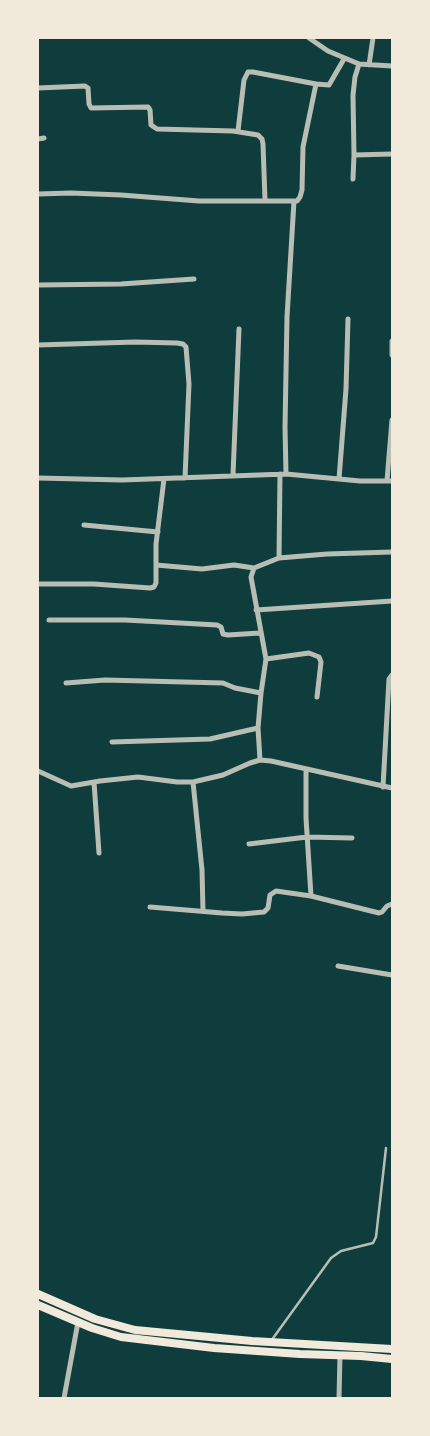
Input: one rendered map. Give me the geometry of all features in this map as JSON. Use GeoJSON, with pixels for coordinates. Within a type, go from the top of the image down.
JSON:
{"type":"FeatureCollection","features":[{"type":"Feature","properties":{"kind":"main road"},"geometry":{"type":"LineString","coordinates":[[38,1294],[95,1319],[127,1329],[270,1342],[392,1349]]}},
{"type":"Feature","properties":{"kind":"main road"},"geometry":{"type":"LineString","coordinates":[[38,1305],[99,1331],[121,1337],[239,1350],[392,1359]]}},
{"type":"Feature","properties":{"kind":"street"},"geometry":{"type":"LineString","coordinates":[[309,38],[344,59],[359,64],[392,66]]}},
{"type":"Feature","properties":{"kind":"street"},"geometry":{"type":"LineString","coordinates":[[370,65],[373,38]]}},
{"type":"Feature","properties":{"kind":"street"},"geometry":{"type":"LineString","coordinates":[[238,131],[244,80],[248,72],[326,85],[332,83],[344,59]]}},
{"type":"Feature","properties":{"kind":"street"},"geometry":{"type":"LineString","coordinates":[[353,179],[353,95],[359,64]]}},
{"type":"Feature","properties":{"kind":"street"},"geometry":{"type":"LineString","coordinates":[[38,194],[121,195],[199,201],[299,200],[303,147],[316,84]]}},
{"type":"Feature","properties":{"kind":"street"},"geometry":{"type":"LineString","coordinates":[[38,88],[85,86],[88,88],[91,108],[148,107],[151,125],[157,129],[253,133],[262,138],[265,200]]}},
{"type":"Feature","properties":{"kind":"street"},"geometry":{"type":"LineString","coordinates":[[38,139],[44,138]]}},
{"type":"Feature","properties":{"kind":"street"},"geometry":{"type":"LineString","coordinates":[[354,154],[392,154]]}},
{"type":"Feature","properties":{"kind":"street"},"geometry":{"type":"LineString","coordinates":[[286,474],[287,326],[294,201]]}},
{"type":"Feature","properties":{"kind":"street"},"geometry":{"type":"LineString","coordinates":[[38,285],[121,284],[194,279]]}},
{"type":"Feature","properties":{"kind":"street"},"geometry":{"type":"LineString","coordinates":[[339,479],[346,389],[348,319]]}},
{"type":"Feature","properties":{"kind":"street"},"geometry":{"type":"LineString","coordinates":[[233,476],[239,329]]}},
{"type":"Feature","properties":{"kind":"street"},"geometry":{"type":"LineString","coordinates":[[392,341],[392,355]]}},
{"type":"Feature","properties":{"kind":"street"},"geometry":{"type":"LineString","coordinates":[[38,345],[135,342],[183,344],[186,347],[189,384],[185,478]]}},
{"type":"Feature","properties":{"kind":"street"},"geometry":{"type":"LineString","coordinates":[[38,478],[106,480],[286,474],[390,481],[392,420]]}},
{"type":"Feature","properties":{"kind":"street"},"geometry":{"type":"LineString","coordinates":[[279,558],[280,474]]}},
{"type":"Feature","properties":{"kind":"street"},"geometry":{"type":"LineString","coordinates":[[38,584],[154,587],[156,583],[158,532],[164,479]]}},
{"type":"Feature","properties":{"kind":"street"},"geometry":{"type":"LineString","coordinates":[[84,525],[158,532]]}},
{"type":"Feature","properties":{"kind":"street"},"geometry":{"type":"LineString","coordinates":[[156,565],[202,568],[234,566],[254,568],[279,558],[392,552]]}},
{"type":"Feature","properties":{"kind":"street"},"geometry":{"type":"LineString","coordinates":[[254,568],[251,578],[266,659],[258,728],[260,760]]}},
{"type":"Feature","properties":{"kind":"street"},"geometry":{"type":"LineString","coordinates":[[256,610],[392,602]]}},
{"type":"Feature","properties":{"kind":"street"},"geometry":{"type":"LineString","coordinates":[[49,620],[125,620],[217,625],[221,627],[225,635],[260,633]]}},
{"type":"Feature","properties":{"kind":"street"},"geometry":{"type":"LineString","coordinates":[[266,659],[309,653],[319,657],[321,662],[317,697]]}},
{"type":"Feature","properties":{"kind":"street"},"geometry":{"type":"LineString","coordinates":[[383,787],[389,732],[389,679],[392,675]]}},
{"type":"Feature","properties":{"kind":"street"},"geometry":{"type":"LineString","coordinates":[[66,683],[105,680],[223,683],[235,688],[261,693]]}},
{"type":"Feature","properties":{"kind":"street"},"geometry":{"type":"LineString","coordinates":[[112,742],[210,739],[258,728]]}},
{"type":"Feature","properties":{"kind":"street"},"geometry":{"type":"LineString","coordinates":[[38,771],[71,786],[138,777],[193,782],[223,775],[260,760],[392,788]]}},
{"type":"Feature","properties":{"kind":"street"},"geometry":{"type":"LineString","coordinates":[[306,769],[307,837],[311,896]]}},
{"type":"Feature","properties":{"kind":"street"},"geometry":{"type":"LineString","coordinates":[[94,782],[99,853]]}},
{"type":"Feature","properties":{"kind":"street"},"geometry":{"type":"LineString","coordinates":[[193,782],[202,870],[203,911]]}},
{"type":"Feature","properties":{"kind":"street"},"geometry":{"type":"LineString","coordinates":[[249,844],[307,837],[352,838]]}},
{"type":"Feature","properties":{"kind":"street"},"geometry":{"type":"LineString","coordinates":[[150,907],[242,914],[264,912],[268,908],[270,895],[276,891],[311,896],[379,913],[392,904]]}},
{"type":"Feature","properties":{"kind":"street"},"geometry":{"type":"LineString","coordinates":[[338,966],[392,975]]}},
{"type":"Feature","properties":{"kind":"street"},"geometry":{"type":"LineString","coordinates":[[64,1398],[78,1322]]}},
{"type":"Feature","properties":{"kind":"street"},"geometry":{"type":"LineString","coordinates":[[339,1398],[340,1355]]}},
{"type":"Feature","properties":{"kind":"lane"},"geometry":{"type":"LineString","coordinates":[[270,1342],[330,1258],[341,1251],[373,1243],[376,1237],[386,1148]]}}]}
